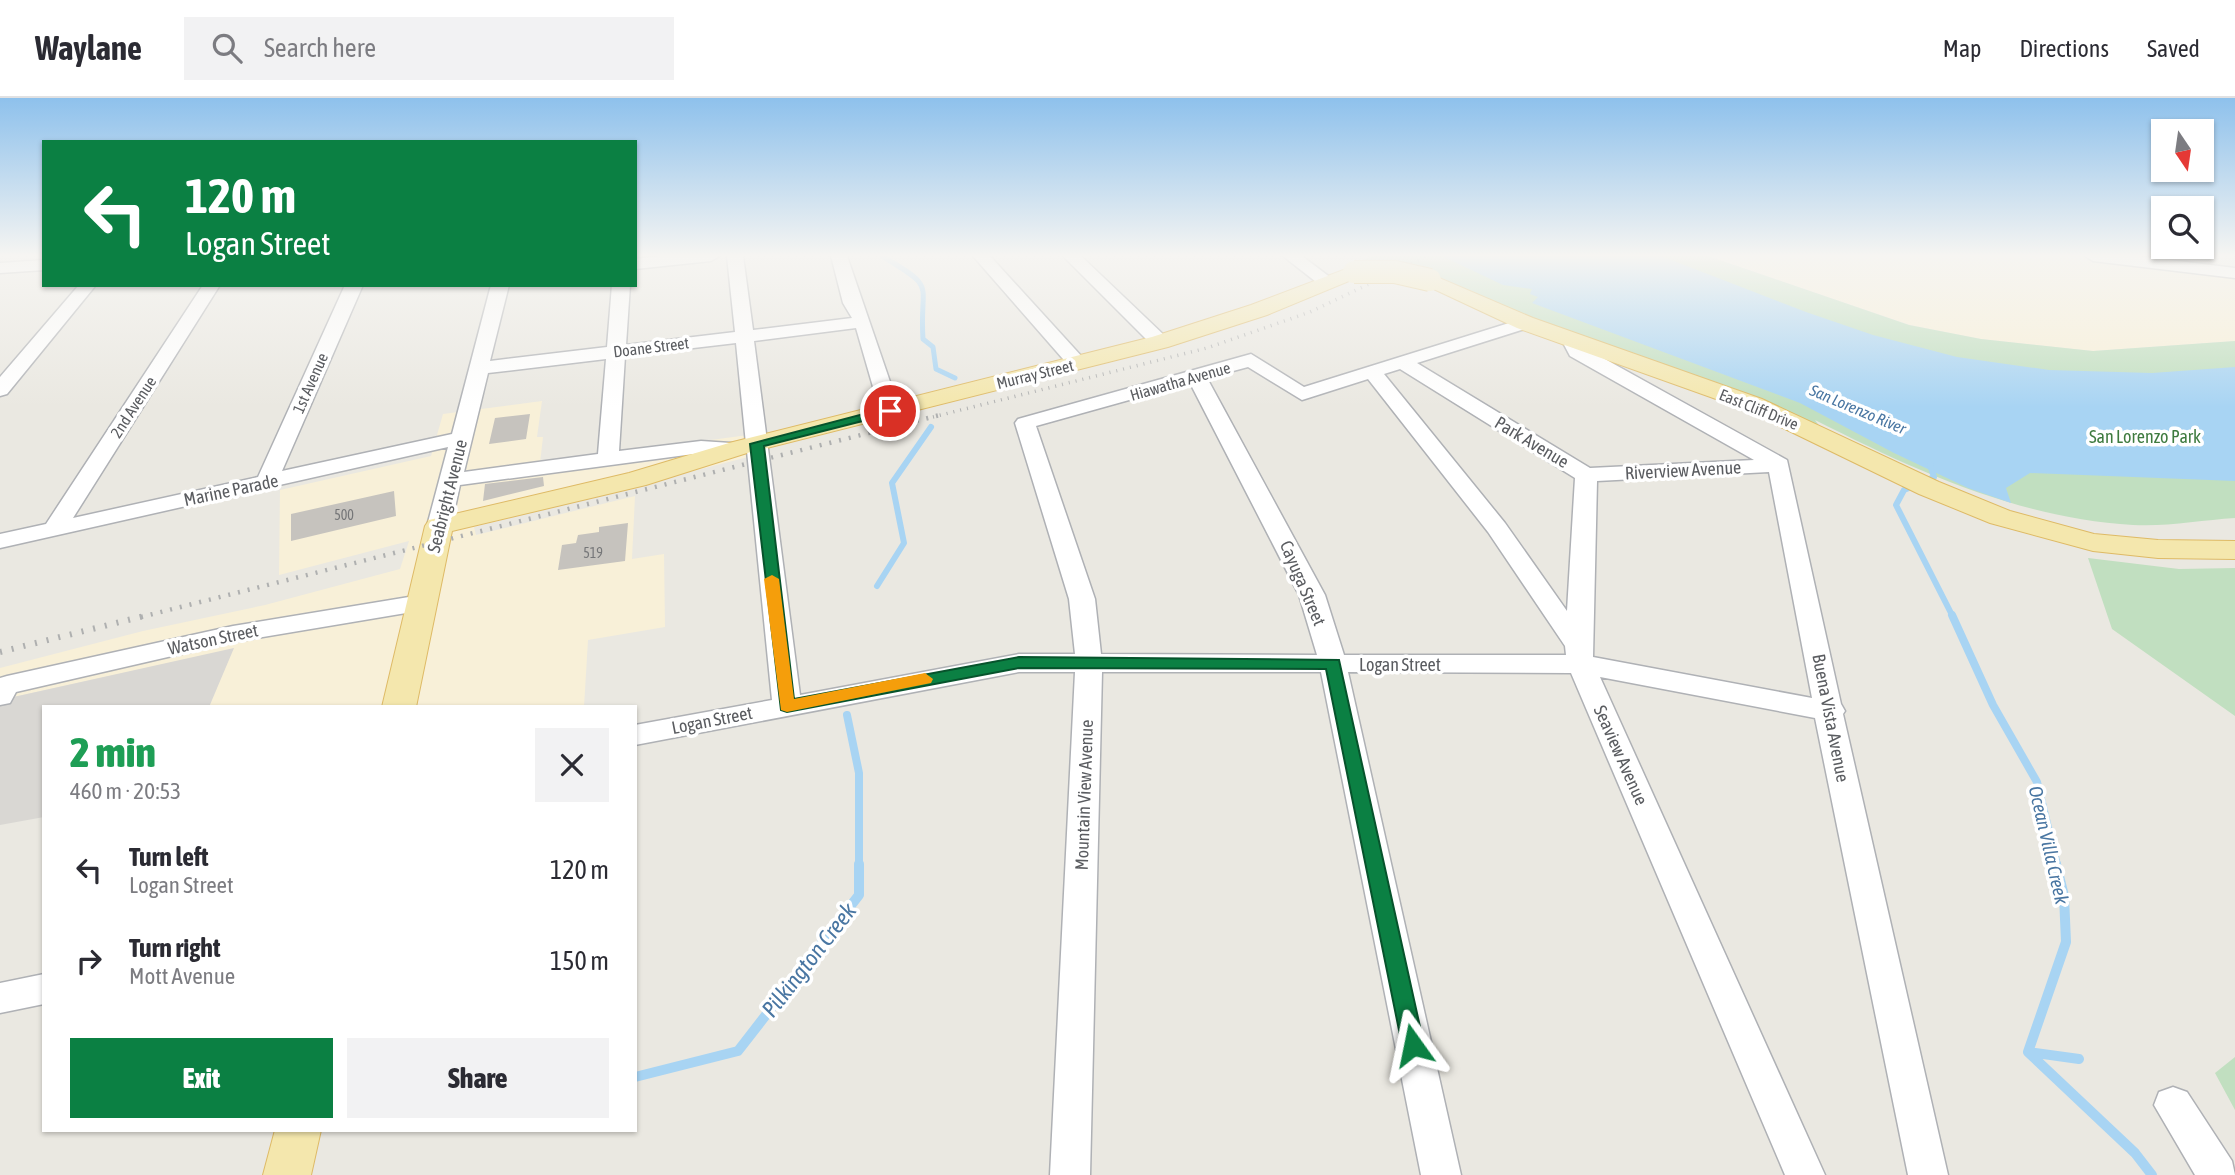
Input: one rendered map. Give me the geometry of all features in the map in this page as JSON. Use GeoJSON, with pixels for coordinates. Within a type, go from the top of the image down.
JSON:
{"type":"FeatureCollection","features":[{"type":"Feature","properties":{"kind":"main road","name":"Murray Street"},"geometry":{"type":"LineString","coordinates":[[439,526],[751,451],[890,411],[1160,342],[1268,306]]}},
{"type":"Feature","properties":{"kind":"main road","name":"East Cliff Drive"},"geometry":{"type":"LineString","coordinates":[[1488,306],[1586,350],[1753,404],[1963,503],[2037,529],[2126,547],[2235,550]]}},
{"type":"Feature","properties":{"kind":"main road","name":"Seabright Avenue"},"geometry":{"type":"LineString","coordinates":[[399,705],[439,526]]}},
{"type":"Feature","properties":{"kind":"main road"},"geometry":{"type":"LineString","coordinates":[[287,1175],[298,1132]]}},
{"type":"Feature","properties":{"kind":"street"},"geometry":{"type":"LineString","coordinates":[[0,390],[70,306]]}},
{"type":"Feature","properties":{"kind":"street","name":"2nd Avenue"},"geometry":{"type":"LineString","coordinates":[[54,528],[198,306]]}},
{"type":"Feature","properties":{"kind":"street","name":"1st Avenue"},"geometry":{"type":"LineString","coordinates":[[267,481],[345,306]]}},
{"type":"Feature","properties":{"kind":"street","name":"Seabright Avenue"},"geometry":{"type":"LineString","coordinates":[[439,526],[495,306]]}},
{"type":"Feature","properties":{"kind":"street"},"geometry":{"type":"LineString","coordinates":[[608,458],[619,306]]}},
{"type":"Feature","properties":{"kind":"street"},"geometry":{"type":"LineString","coordinates":[[741,306],[751,451],[787,706]]}},
{"type":"Feature","properties":{"kind":"street"},"geometry":{"type":"LineString","coordinates":[[854,306],[863,322],[890,411]]}},
{"type":"Feature","properties":{"kind":"street"},"geometry":{"type":"LineString","coordinates":[[1026,306],[1077,363]]}},
{"type":"Feature","properties":{"kind":"street"},"geometry":{"type":"LineString","coordinates":[[1123,306],[1160,342]]}},
{"type":"Feature","properties":{"kind":"street","name":"Doane Street"},"geometry":{"type":"LineString","coordinates":[[481,368],[863,322]]}},
{"type":"Feature","properties":{"kind":"street","name":"Hiawatha Avenue"},"geometry":{"type":"LineString","coordinates":[[1026,424],[1251,360],[1302,394],[1525,323]]}},
{"type":"Feature","properties":{"kind":"street"},"geometry":{"type":"LineString","coordinates":[[1586,350],[1780,465]]}},
{"type":"Feature","properties":{"kind":"street","name":"Park Avenue"},"geometry":{"type":"LineString","coordinates":[[1403,363],[1586,475],[1580,655]]}},
{"type":"Feature","properties":{"kind":"street","name":"Seaview Avenue"},"geometry":{"type":"LineString","coordinates":[[1373,373],[1497,528],[1580,655],[1805,1175]]}},
{"type":"Feature","properties":{"kind":"street","name":"Cayuga Street"},"geometry":{"type":"LineString","coordinates":[[1197,377],[1312,595],[1333,664],[1441,1175]]}},
{"type":"Feature","properties":{"kind":"street","name":"Mountain View Avenue"},"geometry":{"type":"LineString","coordinates":[[1026,424],[1082,598],[1089,662],[1070,1175]]}},
{"type":"Feature","properties":{"kind":"street","name":"Marine Parade"},"geometry":{"type":"LineString","coordinates":[[0,541],[461,439]]}},
{"type":"Feature","properties":{"kind":"street","name":"Murray Street"},"geometry":{"type":"LineString","coordinates":[[450,480],[701,447],[751,451]]}},
{"type":"Feature","properties":{"kind":"street","name":"Riverview Avenue"},"geometry":{"type":"LineString","coordinates":[[1586,475],[1780,465]]}},
{"type":"Feature","properties":{"kind":"street","name":"Buena Vista Avenue"},"geometry":{"type":"LineString","coordinates":[[1780,465],[1857,855],[1928,1175]]}},
{"type":"Feature","properties":{"kind":"street","name":"Watson Street"},"geometry":{"type":"LineString","coordinates":[[3,691],[233,634],[421,603]]}},
{"type":"Feature","properties":{"kind":"street","name":"Logan Street"},"geometry":{"type":"LineString","coordinates":[[637,735],[1019,663],[1333,664],[1580,655],[1830,710]]}},
{"type":"Feature","properties":{"kind":"street"},"geometry":{"type":"LineString","coordinates":[[0,998],[42,989]]}},
{"type":"Feature","properties":{"kind":"street"},"geometry":{"type":"LineString","coordinates":[[2173,1105],[2218,1175]]}},
{"type":"Feature","properties":{"kind":"shaded area"},"geometry":{"type":"Polygon","coordinates":[[[1855,306],[2235,306],[2235,341],[2093,351],[1981,339],[1910,325],[1855,306]]]}},
{"type":"Feature","properties":{"kind":"shaded area"},"geometry":{"type":"Polygon","coordinates":[[[542,401],[537,437],[543,437],[540,463],[748,435],[752,456],[474,527],[476,535],[635,496],[632,559],[664,554],[665,627],[588,640],[584,705],[210,705],[233,649],[0,700],[0,668],[143,631],[265,605],[400,569],[409,541],[279,575],[280,490],[431,456],[443,414],[542,401]]]}},
{"type":"Feature","properties":{"kind":"shaded area"},"geometry":{"type":"Polygon","coordinates":[[[234,648],[210,705],[42,705],[42,817],[0,825],[0,700],[234,648]]]}},
{"type":"Feature","properties":{"kind":"green space","name":"San Lorenzo Park"},"geometry":{"type":"Polygon","coordinates":[[[1504,306],[1854,306],[1909,325],[1981,339],[2093,351],[2235,341],[2235,518],[2133,525],[2090,521],[2008,502],[1930,474],[1815,420],[1820,427],[1543,325],[1504,306]]]}},
{"type":"Feature","properties":{"kind":"green space"},"geometry":{"type":"Polygon","coordinates":[[[2088,558],[2179,569],[2235,568],[2235,716],[2112,629],[2088,558]]]}},
{"type":"Feature","properties":{"kind":"green space"},"geometry":{"type":"Polygon","coordinates":[[[2235,1057],[2235,1110],[2215,1073],[2235,1057]]]}},
{"type":"Feature","properties":{"kind":"water","name":"San Lorenzo River"},"geometry":{"type":"Polygon","coordinates":[[[1541,306],[1791,306],[1873,335],[1957,357],[2049,370],[2152,373],[2235,367],[2235,481],[2030,473],[2006,488],[2011,503],[1968,488],[1894,453],[1800,403],[1541,306]]]}},
{"type":"Feature","properties":{"kind":"building"},"geometry":{"type":"Polygon","coordinates":[[[530,414],[526,439],[489,444],[495,418],[530,414]]]}},
{"type":"Feature","properties":{"kind":"building"},"geometry":{"type":"Polygon","coordinates":[[[543,477],[544,486],[483,501],[485,484],[543,477]]]}},
{"type":"Feature","properties":{"kind":"building"},"geometry":{"type":"Polygon","coordinates":[[[394,491],[396,516],[291,541],[291,514],[394,491]]]}},
{"type":"Feature","properties":{"kind":"building"},"geometry":{"type":"Polygon","coordinates":[[[628,523],[625,561],[558,570],[562,545],[576,543],[578,535],[599,532],[599,527],[628,523]]]}},
{"type":"Feature","properties":{"kind":"waterway","name":"Pilkington Creek"},"geometry":{"type":"LineString","coordinates":[[923,306],[923,339],[933,347],[936,369],[955,378]]}},
{"type":"Feature","properties":{"kind":"waterway","name":"Pilkington Creek"},"geometry":{"type":"LineString","coordinates":[[877,586],[904,543],[892,483],[931,427]]}},
{"type":"Feature","properties":{"kind":"waterway","name":"Ocean Villa Creek"},"geometry":{"type":"LineString","coordinates":[[1930,464],[1934,477],[1904,490],[1896,505],[1952,615]]}},
{"type":"Feature","properties":{"kind":"waterway","name":"Ocean Villa Creek"},"geometry":{"type":"LineString","coordinates":[[1952,615],[1993,705],[2037,782],[2057,865]]}},
{"type":"Feature","properties":{"kind":"waterway","name":"Pilkington Creek"},"geometry":{"type":"LineString","coordinates":[[637,1076],[738,1051],[859,895],[859,773],[847,715]]}},
{"type":"Feature","properties":{"kind":"waterway","name":"Ocean Villa Creek"},"geometry":{"type":"LineString","coordinates":[[2028,1052],[2066,942],[2064,896],[2056,864]]}},
{"type":"Feature","properties":{"kind":"waterway"},"geometry":{"type":"LineString","coordinates":[[2028,1052],[2079,1059]]}},
{"type":"Feature","properties":{"kind":"waterway","name":"Ocean Villa Creek"},"geometry":{"type":"LineString","coordinates":[[2028,1052],[2135,1153],[2152,1175]]}},
{"type":"Feature","properties":{"kind":"railway"},"geometry":{"type":"LineString","coordinates":[[933,417],[1207,348],[1322,306]]}},
{"type":"Feature","properties":{"kind":"railway"},"geometry":{"type":"LineString","coordinates":[[141,617],[940,415]]}},
{"type":"Feature","properties":{"kind":"railway"},"geometry":{"type":"LineString","coordinates":[[0,652],[148,615]]}},
{"type":"Feature","properties":{"kind":"slow traffic"},"geometry":{"type":"LineString","coordinates":[[772,579],[787,706],[925,679]]}},
{"type":"Feature","properties":{"kind":"route"},"geometry":{"type":"LineString","coordinates":[[890,411],[757,444],[787,706],[1019,663],[1333,664],[1413,1045]]}}]}
